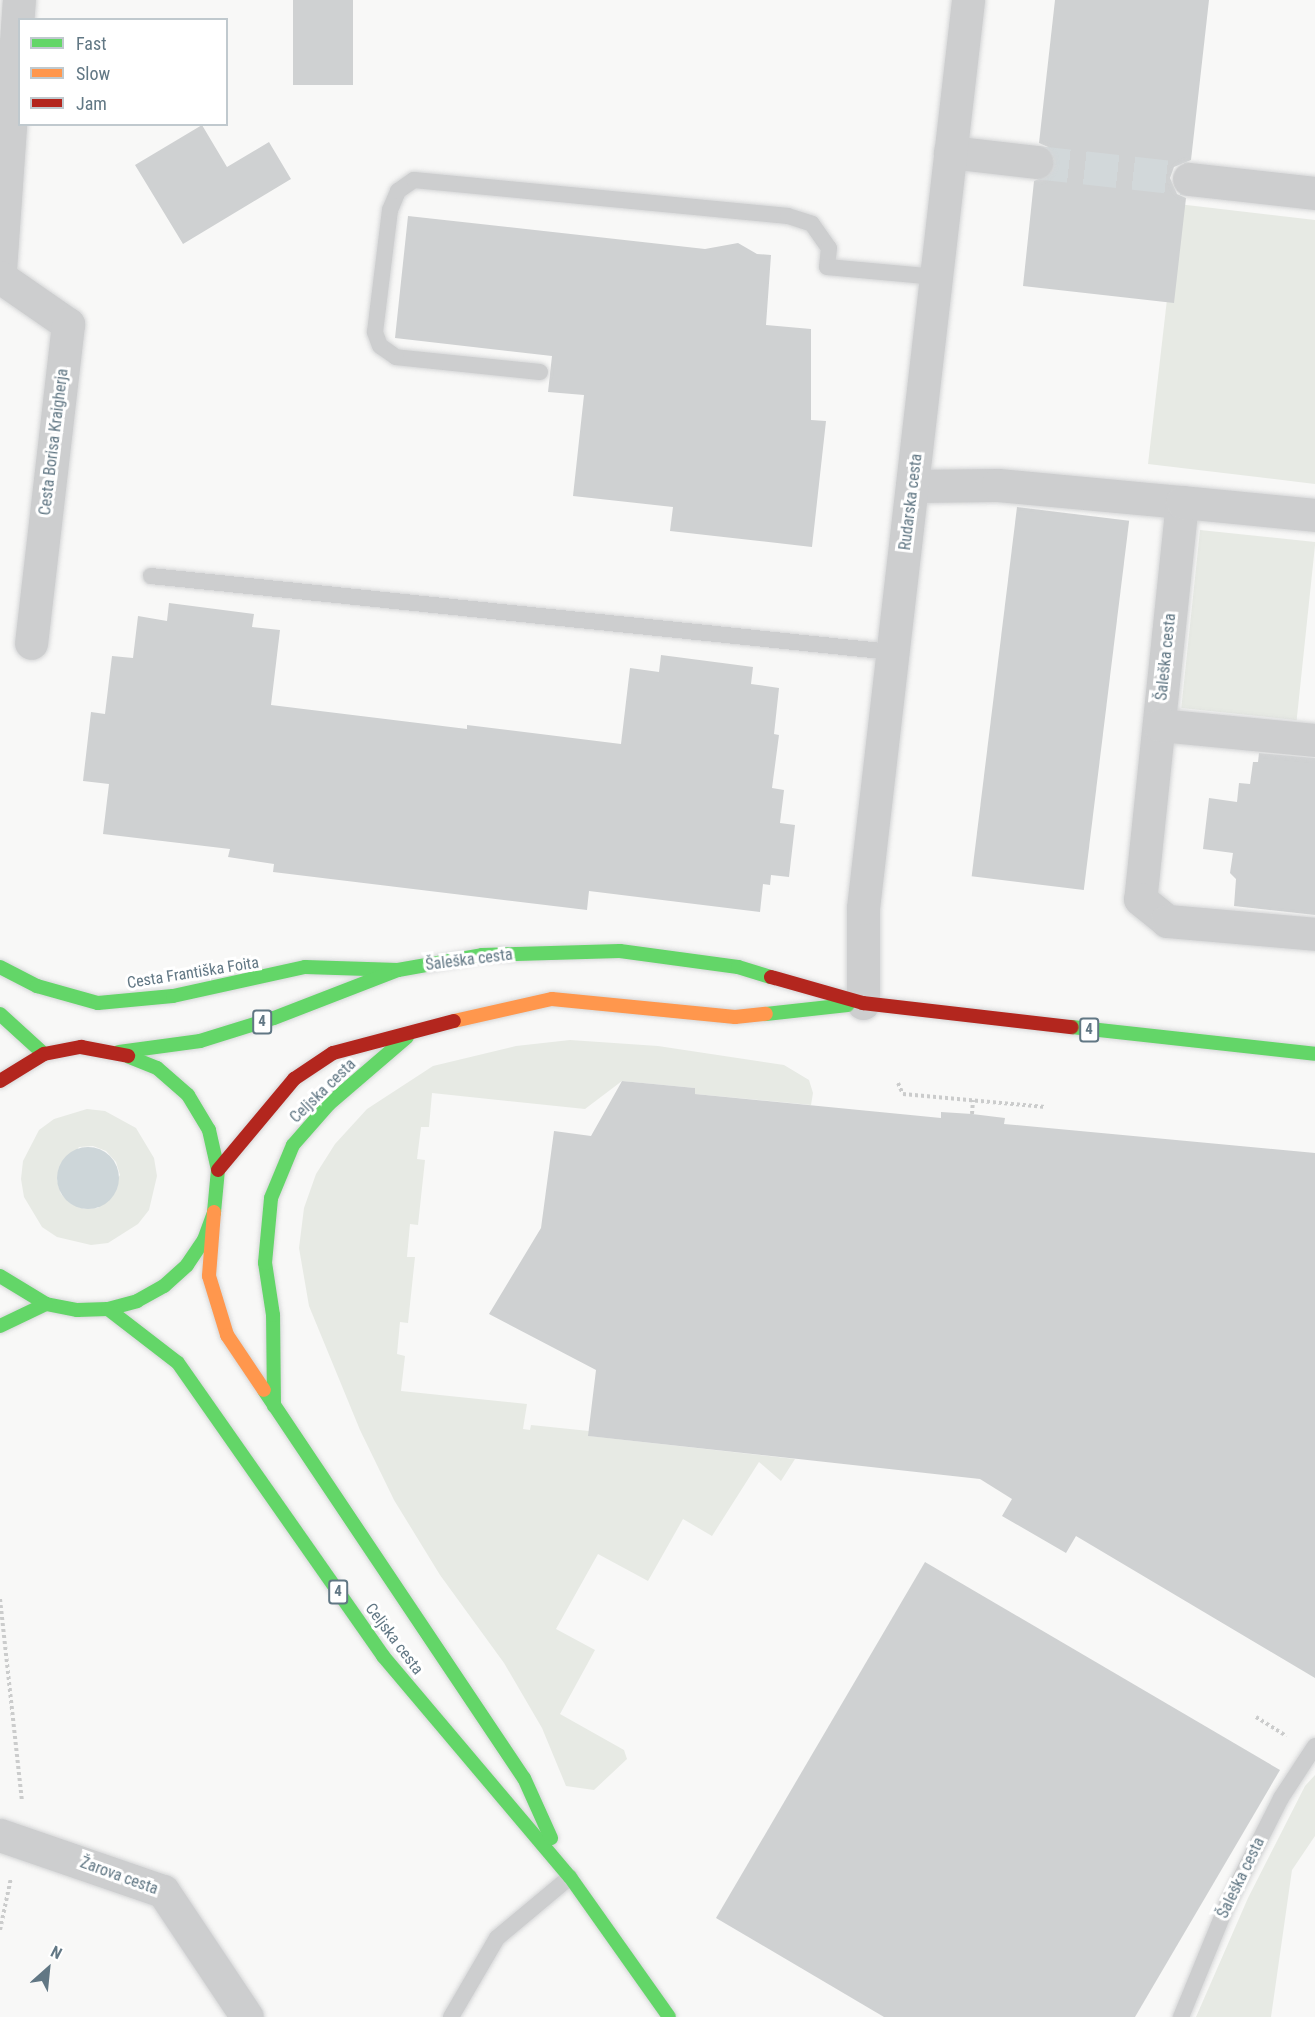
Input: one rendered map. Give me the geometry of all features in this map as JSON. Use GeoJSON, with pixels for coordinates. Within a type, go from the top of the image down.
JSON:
{"type":"FeatureCollection","features":[{"type":"Feature","properties":{"kind":"main road","name":"Šaleška cesta"},"geometry":{"type":"LineString","coordinates":[[119,1052],[200,1041],[274,1018],[398,970],[482,955],[620,951],[738,967],[863,1004],[1315,1054]]}},
{"type":"Feature","properties":{"kind":"main road","name":"Cesta Františka Foita"},"geometry":{"type":"LineString","coordinates":[[0,968],[38,986],[98,1003],[173,996],[305,968],[398,970]]}},
{"type":"Feature","properties":{"kind":"main road","name":"Šaleška cesta"},"geometry":{"type":"LineString","coordinates":[[218,1170],[294,1079],[333,1053],[416,1029],[552,999],[735,1017],[863,1004]]}},
{"type":"Feature","properties":{"kind":"main road"},"geometry":{"type":"LineString","coordinates":[[0,1014],[44,1054]]}},
{"type":"Feature","properties":{"kind":"main road","name":"Celjska cesta"},"geometry":{"type":"LineString","coordinates":[[274,1406],[273,1315],[265,1263],[270,1198],[293,1145],[329,1104],[416,1029]]}},
{"type":"Feature","properties":{"kind":"main road","name":"4"},"geometry":{"type":"LineString","coordinates":[[0,1081],[44,1054],[81,1047],[119,1052]]}},
{"type":"Feature","properties":{"kind":"main road","name":"Celjska cesta"},"geometry":{"type":"LineString","coordinates":[[119,1052],[157,1068],[188,1095],[209,1130],[218,1170],[209,1276],[227,1335],[524,1778],[570,1877]]}},
{"type":"Feature","properties":{"kind":"main road"},"geometry":{"type":"LineString","coordinates":[[0,1276],[46,1304],[77,1310],[108,1309],[137,1300],[164,1286],[192,1257],[214,1212]]}},
{"type":"Feature","properties":{"kind":"main road"},"geometry":{"type":"LineString","coordinates":[[0,1326],[46,1304]]}},
{"type":"Feature","properties":{"kind":"main road","name":"Celjska cesta"},"geometry":{"type":"LineString","coordinates":[[108,1309],[178,1363],[383,1656],[570,1877],[669,2017]]}},
{"type":"Feature","properties":{"kind":"street"},"geometry":{"type":"LineString","coordinates":[[0,270],[19,0]]}},
{"type":"Feature","properties":{"kind":"street","name":"Rudarska cesta"},"geometry":{"type":"LineString","coordinates":[[863,1004],[863,908],[968,0]]}},
{"type":"Feature","properties":{"kind":"street"},"geometry":{"type":"LineString","coordinates":[[951,152],[1036,162]]}},
{"type":"Feature","properties":{"kind":"street"},"geometry":{"type":"LineString","coordinates":[[1189,178],[1315,193]]}},
{"type":"Feature","properties":{"kind":"street","name":"Cesta Borisa Kraigherja"},"geometry":{"type":"LineString","coordinates":[[0,277],[68,324],[31,642]]}},
{"type":"Feature","properties":{"kind":"street"},"geometry":{"type":"LineString","coordinates":[[912,486],[998,485],[1315,515]]}},
{"type":"Feature","properties":{"kind":"street","name":"Šaleška cesta"},"geometry":{"type":"LineString","coordinates":[[1182,502],[1140,899],[1167,921],[1315,934]]}},
{"type":"Feature","properties":{"kind":"street"},"geometry":{"type":"LineString","coordinates":[[1159,725],[1315,740]]}},
{"type":"Feature","properties":{"kind":"street","name":"Žarova cesta"},"geometry":{"type":"LineString","coordinates":[[8,1838],[163,1891],[247,2017]]}},
{"type":"Feature","properties":{"kind":"lane"},"geometry":{"type":"LineString","coordinates":[[540,372],[396,357],[381,346],[375,332],[390,210],[398,191],[414,180],[788,216],[812,224],[829,248],[827,267],[937,277]]}},
{"type":"Feature","properties":{"kind":"lane"},"geometry":{"type":"LineString","coordinates":[[152,576],[892,652]]}},
{"type":"Feature","properties":{"kind":"lane","name":"Šaleška cesta"},"geometry":{"type":"LineString","coordinates":[[1181,2017],[1227,1905],[1281,1798],[1315,1746]]}},
{"type":"Feature","properties":{"kind":"lane"},"geometry":{"type":"LineString","coordinates":[[451,2017],[457,2001],[497,1938],[570,1877]]}},
{"type":"Feature","properties":{"kind":"path"},"geometry":{"type":"LineString","coordinates":[[898,1083],[903,1094],[1045,1107]]}},
{"type":"Feature","properties":{"kind":"path"},"geometry":{"type":"LineString","coordinates":[[972,1114],[974,1100]]}},
{"type":"Feature","properties":{"kind":"path"},"geometry":{"type":"LineString","coordinates":[[0,1599],[23,1799],[8,1838],[0,1930]]}},
{"type":"Feature","properties":{"kind":"path"},"geometry":{"type":"LineString","coordinates":[[1256,1717],[1288,1737]]}},
{"type":"Feature","properties":{"kind":"shaded area"},"geometry":{"type":"Polygon","coordinates":[[[1178,204],[1315,220],[1315,484],[1148,464],[1178,204]]]}},
{"type":"Feature","properties":{"kind":"shaded area"},"geometry":{"type":"Polygon","coordinates":[[[1200,530],[1315,542],[1297,720],[1181,708],[1200,530]]]}},
{"type":"Feature","properties":{"kind":"shaded area"},"geometry":{"type":"Polygon","coordinates":[[[570,1040],[658,1046],[784,1065],[809,1080],[813,1093],[811,1105],[695,1094],[695,1088],[622,1081],[585,1109],[432,1093],[429,1127],[421,1127],[417,1159],[425,1160],[418,1225],[410,1224],[407,1257],[415,1257],[408,1323],[400,1322],[397,1354],[405,1356],[401,1391],[527,1404],[523,1429],[530,1430],[531,1425],[589,1431],[589,1436],[795,1459],[781,1481],[759,1462],[712,1536],[683,1519],[648,1581],[598,1554],[556,1629],[595,1650],[560,1714],[624,1750],[627,1759],[594,1790],[566,1786],[542,1728],[504,1663],[440,1575],[394,1500],[360,1430],[309,1306],[299,1248],[304,1208],[316,1174],[335,1144],[367,1109],[433,1066],[516,1046],[570,1040]]]}},
{"type":"Feature","properties":{"kind":"shaded area"},"geometry":{"type":"Polygon","coordinates":[[[87,1109],[105,1111],[136,1128],[154,1158],[157,1176],[149,1210],[138,1224],[108,1243],[91,1245],[57,1237],[42,1227],[24,1197],[21,1179],[23,1161],[39,1130],[54,1119],[87,1109]],[[93,1146],[79,1147],[57,1180],[61,1194],[71,1204],[84,1209],[98,1208],[120,1175],[116,1162],[106,1151],[93,1146]]]}},
{"type":"Feature","properties":{"kind":"shaded area"},"geometry":{"type":"Polygon","coordinates":[[[82,1147],[94,1147],[110,1156],[117,1166],[119,1178],[117,1190],[110,1200],[94,1209],[82,1209],[71,1204],[62,1195],[57,1184],[57,1172],[62,1161],[71,1152],[82,1147]]]}},
{"type":"Feature","properties":{"kind":"shaded area"},"geometry":{"type":"Polygon","coordinates":[[[1315,1775],[1315,1836],[1292,1870],[1271,2017],[1196,2017],[1248,1898],[1305,1786],[1315,1775]]]}},
{"type":"Feature","properties":{"kind":"building"},"geometry":{"type":"Polygon","coordinates":[[[293,0],[353,0],[353,85],[293,85],[293,0]]]}},
{"type":"Feature","properties":{"kind":"building"},"geometry":{"type":"Polygon","coordinates":[[[1055,0],[1209,0],[1191,160],[1174,167],[1170,178],[1177,194],[1186,198],[1174,303],[1023,286],[1034,181],[1051,174],[1055,164],[1048,147],[1039,143],[1055,0]]]}},
{"type":"Feature","properties":{"kind":"building"},"geometry":{"type":"Polygon","coordinates":[[[203,126],[227,167],[269,142],[291,179],[183,244],[135,165],[203,126]]]}},
{"type":"Feature","properties":{"kind":"building"},"geometry":{"type":"Polygon","coordinates":[[[408,216],[705,249],[738,243],[757,254],[771,255],[766,325],[811,329],[811,420],[826,421],[812,547],[670,531],[673,507],[573,496],[584,395],[548,392],[552,356],[395,338],[408,216]]]}},
{"type":"Feature","properties":{"kind":"building"},"geometry":{"type":"Polygon","coordinates":[[[1017,507],[1129,521],[1084,890],[972,876],[1017,507]]]}},
{"type":"Feature","properties":{"kind":"building"},"geometry":{"type":"Polygon","coordinates":[[[169,603],[254,614],[252,627],[280,630],[271,705],[467,729],[467,725],[621,744],[630,668],[659,672],[661,655],[753,667],[751,684],[779,688],[774,734],[779,735],[772,788],[784,790],[780,823],[795,825],[789,877],[771,875],[770,885],[763,884],[760,912],[589,891],[587,910],[273,872],[274,864],[228,857],[230,849],[103,834],[109,784],[83,781],[91,712],[105,714],[112,656],[133,658],[138,616],[167,621],[169,603]]]}},
{"type":"Feature","properties":{"kind":"building"},"geometry":{"type":"Polygon","coordinates":[[[1259,753],[1315,758],[1315,915],[1234,906],[1236,879],[1230,873],[1233,853],[1203,849],[1209,798],[1237,802],[1239,783],[1250,784],[1253,762],[1258,762],[1259,753]]]}},
{"type":"Feature","properties":{"kind":"building"},"geometry":{"type":"Polygon","coordinates":[[[622,1081],[695,1088],[695,1094],[941,1118],[941,1112],[972,1114],[1005,1118],[1004,1124],[1315,1153],[1315,1678],[1076,1536],[1066,1553],[1002,1516],[1012,1499],[980,1479],[588,1436],[596,1370],[489,1314],[541,1228],[554,1131],[591,1136],[622,1081]]]}},
{"type":"Feature","properties":{"kind":"building"},"geometry":{"type":"Polygon","coordinates":[[[925,1562],[1280,1770],[1135,2017],[884,2017],[716,1918],[925,1562]]]}},
{"type":"Feature","properties":{"kind":"tunnel"},"geometry":{"type":"LineString","coordinates":[[1036,162],[1189,179]]}},
{"type":"Feature","properties":{"kind":"traffic: fast"},"geometry":{"type":"LineString","coordinates":[[119,1052],[200,1041],[274,1018],[398,970],[482,955],[620,951],[738,967],[771,977]]}},
{"type":"Feature","properties":{"kind":"traffic: fast"},"geometry":{"type":"LineString","coordinates":[[0,967],[37,986],[98,1003],[173,996],[305,967],[398,970]]}},
{"type":"Feature","properties":{"kind":"traffic: fast"},"geometry":{"type":"LineString","coordinates":[[766,1014],[848,1005]]}},
{"type":"Feature","properties":{"kind":"traffic: fast"},"geometry":{"type":"LineString","coordinates":[[0,1014],[44,1054]]}},
{"type":"Feature","properties":{"kind":"traffic: fast"},"geometry":{"type":"LineString","coordinates":[[1072,1027],[1315,1054]]}},
{"type":"Feature","properties":{"kind":"traffic: fast"},"geometry":{"type":"LineString","coordinates":[[274,1406],[273,1315],[265,1263],[271,1198],[293,1145],[329,1104],[407,1037]]}},
{"type":"Feature","properties":{"kind":"traffic: fast"},"geometry":{"type":"LineString","coordinates":[[0,1276],[46,1304],[77,1310],[108,1309],[137,1301],[164,1286],[187,1265],[204,1240],[214,1212],[218,1170],[209,1130],[188,1095],[157,1068],[128,1056]]}},
{"type":"Feature","properties":{"kind":"traffic: fast"},"geometry":{"type":"LineString","coordinates":[[0,1326],[46,1304]]}},
{"type":"Feature","properties":{"kind":"traffic: fast"},"geometry":{"type":"LineString","coordinates":[[108,1309],[178,1363],[383,1656],[570,1877],[669,2017]]}},
{"type":"Feature","properties":{"kind":"traffic: fast"},"geometry":{"type":"LineString","coordinates":[[264,1390],[524,1778],[551,1838]]}},
{"type":"Feature","properties":{"kind":"traffic: slow"},"geometry":{"type":"LineString","coordinates":[[454,1021],[552,999],[735,1017],[766,1014]]}},
{"type":"Feature","properties":{"kind":"traffic: slow"},"geometry":{"type":"LineString","coordinates":[[214,1212],[209,1276],[227,1335],[264,1390]]}},
{"type":"Feature","properties":{"kind":"traffic: jam"},"geometry":{"type":"LineString","coordinates":[[771,977],[863,1003],[1072,1027]]}},
{"type":"Feature","properties":{"kind":"traffic: jam"},"geometry":{"type":"LineString","coordinates":[[218,1170],[294,1079],[333,1053],[454,1021]]}},
{"type":"Feature","properties":{"kind":"traffic: jam"},"geometry":{"type":"LineString","coordinates":[[0,1081],[44,1054],[81,1047],[128,1056]]}}]}
